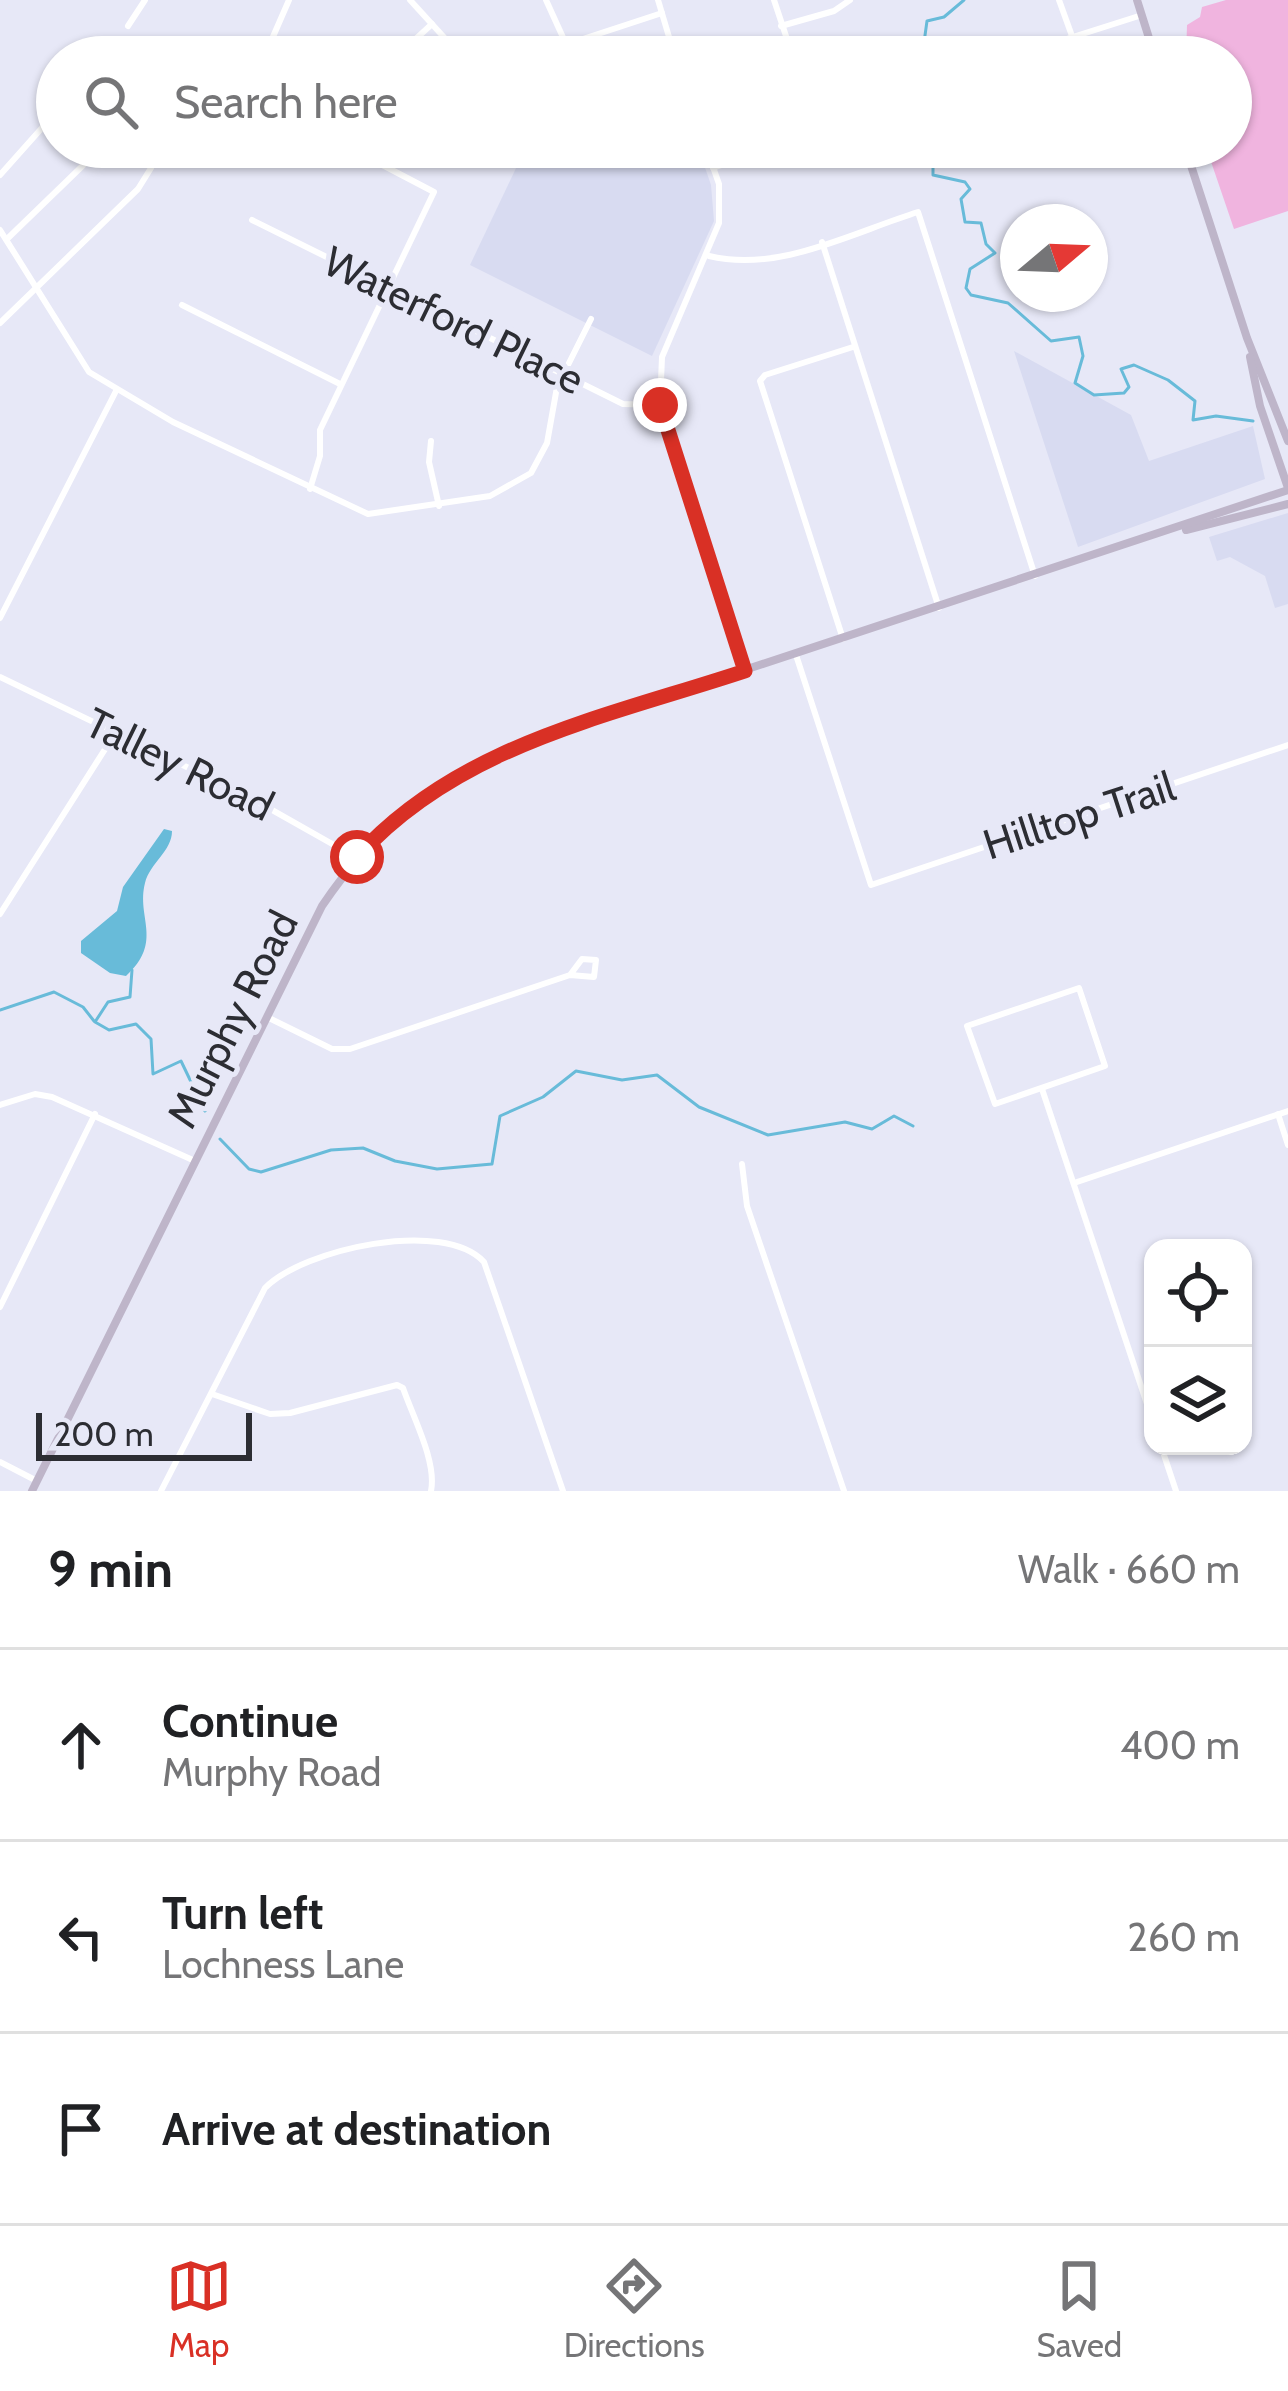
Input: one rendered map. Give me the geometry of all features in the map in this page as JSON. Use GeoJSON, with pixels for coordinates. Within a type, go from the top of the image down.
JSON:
{"type":"FeatureCollection","features":[{"type":"Feature","properties":{"kind":"main road"},"geometry":{"type":"LineString","coordinates":[[1137,0],[1148,36]]}},
{"type":"Feature","properties":{"kind":"main road"},"geometry":{"type":"LineString","coordinates":[[1191,168],[1246,338],[1288,441]]}},
{"type":"Feature","properties":{"kind":"main road"},"geometry":{"type":"LineString","coordinates":[[1246,338],[1260,406],[1288,489]]}},
{"type":"Feature","properties":{"kind":"main road","name":"Murphy Road"},"geometry":{"type":"LineString","coordinates":[[35,1486],[322,906],[357,857],[410,806],[475,763],[1173,532],[1288,489]]}},
{"type":"Feature","properties":{"kind":"main road","name":"Murphy Road"},"geometry":{"type":"LineString","coordinates":[[1173,532],[1288,504]]}},
{"type":"Feature","properties":{"kind":"street"},"geometry":{"type":"LineString","coordinates":[[128,26],[146,0]]}},
{"type":"Feature","properties":{"kind":"street"},"geometry":{"type":"LineString","coordinates":[[273,36],[289,0]]}},
{"type":"Feature","properties":{"kind":"street"},"geometry":{"type":"LineString","coordinates":[[410,0],[443,36]]}},
{"type":"Feature","properties":{"kind":"street"},"geometry":{"type":"LineString","coordinates":[[546,0],[562,36]]}},
{"type":"Feature","properties":{"kind":"street"},"geometry":{"type":"LineString","coordinates":[[658,0],[669,36]]}},
{"type":"Feature","properties":{"kind":"street"},"geometry":{"type":"LineString","coordinates":[[774,0],[786,36]]}},
{"type":"Feature","properties":{"kind":"street"},"geometry":{"type":"LineString","coordinates":[[782,26],[834,11],[850,0]]}},
{"type":"Feature","properties":{"kind":"street"},"geometry":{"type":"LineString","coordinates":[[1059,0],[1072,36]]}},
{"type":"Feature","properties":{"kind":"street"},"geometry":{"type":"LineString","coordinates":[[591,36],[662,13]]}},
{"type":"Feature","properties":{"kind":"street"},"geometry":{"type":"LineString","coordinates":[[1075,36],[1142,15]]}},
{"type":"Feature","properties":{"kind":"street"},"geometry":{"type":"LineString","coordinates":[[419,36],[432,24]]}},
{"type":"Feature","properties":{"kind":"street"},"geometry":{"type":"LineString","coordinates":[[0,175],[36,135]]}},
{"type":"Feature","properties":{"kind":"street"},"geometry":{"type":"LineString","coordinates":[[7,239],[80,168]]}},
{"type":"Feature","properties":{"kind":"street"},"geometry":{"type":"LineString","coordinates":[[0,323],[138,188],[151,168]]}},
{"type":"Feature","properties":{"kind":"street"},"geometry":{"type":"LineString","coordinates":[[310,489],[320,456],[320,430],[434,192],[388,168]]}},
{"type":"Feature","properties":{"kind":"street"},"geometry":{"type":"LineString","coordinates":[[713,168],[720,213],[710,256],[662,357],[660,405],[745,671]]}},
{"type":"Feature","properties":{"kind":"street"},"geometry":{"type":"LineString","coordinates":[[710,256],[759,263],[918,212],[1035,576]]}},
{"type":"Feature","properties":{"kind":"street","name":"Waterford Place"},"geometry":{"type":"LineString","coordinates":[[252,220],[623,404],[660,405]]}},
{"type":"Feature","properties":{"kind":"street"},"geometry":{"type":"LineString","coordinates":[[0,230],[74,356],[116,391],[368,514],[490,496],[530,473],[547,443],[564,374],[591,319]]}},
{"type":"Feature","properties":{"kind":"street"},"geometry":{"type":"LineString","coordinates":[[822,242],[939,608]]}},
{"type":"Feature","properties":{"kind":"street"},"geometry":{"type":"LineString","coordinates":[[182,305],[340,384]]}},
{"type":"Feature","properties":{"kind":"street"},"geometry":{"type":"LineString","coordinates":[[843,639],[760,382],[765,375],[854,347]]}},
{"type":"Feature","properties":{"kind":"street"},"geometry":{"type":"LineString","coordinates":[[0,618],[116,391]]}},
{"type":"Feature","properties":{"kind":"street"},"geometry":{"type":"LineString","coordinates":[[431,441],[429,461],[439,506]]}},
{"type":"Feature","properties":{"kind":"street","name":"Hilltop Trail"},"geometry":{"type":"LineString","coordinates":[[796,655],[871,884],[1288,745]]}},
{"type":"Feature","properties":{"kind":"street","name":"Talley Road"},"geometry":{"type":"LineString","coordinates":[[0,677],[357,857]]}},
{"type":"Feature","properties":{"kind":"street"},"geometry":{"type":"LineString","coordinates":[[0,914],[116,732]]}},
{"type":"Feature","properties":{"kind":"street"},"geometry":{"type":"LineString","coordinates":[[267,1017],[332,1049],[350,1049],[570,975],[594,977],[596,960],[582,958],[570,975]]}},
{"type":"Feature","properties":{"kind":"street"},"geometry":{"type":"LineString","coordinates":[[1079,988],[1105,1066],[1042,1089],[994,1104],[968,1025],[1079,988]]}},
{"type":"Feature","properties":{"kind":"street"},"geometry":{"type":"LineString","coordinates":[[1042,1089],[1144,1395]]}},
{"type":"Feature","properties":{"kind":"street"},"geometry":{"type":"LineString","coordinates":[[1,1104],[35,1094],[95,1114],[195,1161]]}},
{"type":"Feature","properties":{"kind":"street"},"geometry":{"type":"LineString","coordinates":[[1073,1183],[1288,1111]]}},
{"type":"Feature","properties":{"kind":"street"},"geometry":{"type":"LineString","coordinates":[[0,1307],[95,1114]]}},
{"type":"Feature","properties":{"kind":"street"},"geometry":{"type":"LineString","coordinates":[[1278,1114],[1288,1145]]}},
{"type":"Feature","properties":{"kind":"street"},"geometry":{"type":"LineString","coordinates":[[742,1163],[747,1206],[844,1491]]}},
{"type":"Feature","properties":{"kind":"street"},"geometry":{"type":"LineString","coordinates":[[161,1491],[266,1288],[287,1271],[378,1240],[459,1246],[484,1262],[563,1491]]}},
{"type":"Feature","properties":{"kind":"street"},"geometry":{"type":"LineString","coordinates":[[212,1394],[269,1414],[290,1413],[397,1385],[404,1388],[433,1480],[431,1491]]}},
{"type":"Feature","properties":{"kind":"street"},"geometry":{"type":"LineString","coordinates":[[1164,1455],[1176,1491]]}},
{"type":"Feature","properties":{"kind":"street"},"geometry":{"type":"LineString","coordinates":[[0,1462],[35,1486]]}},
{"type":"Feature","properties":{"kind":"shaded area"},"geometry":{"type":"Polygon","coordinates":[[[1226,0],[1288,0],[1288,211],[1234,229],[1213,168],[1252,168],[1252,36],[1187,36],[1187,25],[1200,17],[1202,7],[1226,0]]]}},
{"type":"Feature","properties":{"kind":"shaded area"},"geometry":{"type":"Polygon","coordinates":[[[516,168],[705,168],[714,221],[652,356],[470,265],[516,168]]]}},
{"type":"Feature","properties":{"kind":"shaded area"},"geometry":{"type":"Polygon","coordinates":[[[1014,351],[1131,415],[1149,461],[1253,426],[1265,479],[1078,547],[1014,351]]]}},
{"type":"Feature","properties":{"kind":"shaded area"},"geometry":{"type":"Polygon","coordinates":[[[1288,513],[1288,604],[1275,608],[1265,576],[1230,557],[1217,561],[1209,537],[1288,513]]]}},
{"type":"Feature","properties":{"kind":"water"},"geometry":{"type":"Polygon","coordinates":[[[164,829],[172,831],[171,838],[145,883],[144,952],[126,976],[110,973],[81,953],[81,941],[117,911],[123,887],[164,829]]]}},
{"type":"Feature","properties":{"kind":"waterway"},"geometry":{"type":"LineString","coordinates":[[925,36],[927,21],[944,17],[964,0]]}},
{"type":"Feature","properties":{"kind":"waterway"},"geometry":{"type":"LineString","coordinates":[[933,168],[933,175],[965,182],[970,189],[961,199],[965,222],[981,223],[986,244],[995,253],[970,269],[966,288],[971,295],[1008,303],[1051,341],[1079,337],[1083,356],[1075,383],[1094,395],[1124,393],[1129,387],[1121,369],[1134,365],[1168,380],[1195,401],[1193,420],[1216,416],[1253,421]]}},
{"type":"Feature","properties":{"kind":"waterway"},"geometry":{"type":"LineString","coordinates":[[132,970],[130,997],[108,1002],[95,1022],[109,1030],[136,1024],[151,1039],[153,1074],[181,1061],[205,1111]]}},
{"type":"Feature","properties":{"kind":"waterway"},"geometry":{"type":"LineString","coordinates":[[0,1010],[54,992],[83,1007],[94,1021]]}},
{"type":"Feature","properties":{"kind":"waterway"},"geometry":{"type":"LineString","coordinates":[[220,1139],[249,1169],[261,1172],[331,1150],[363,1148],[395,1161],[437,1169],[492,1164],[500,1116],[543,1097],[576,1071],[622,1080],[657,1075],[699,1107],[768,1135],[845,1122],[872,1129],[894,1116],[913,1126]]}},
{"type":"Feature","properties":{"kind":"route"},"geometry":{"type":"LineString","coordinates":[[357,857],[410,806],[475,763],[745,671],[660,405]]}}]}
